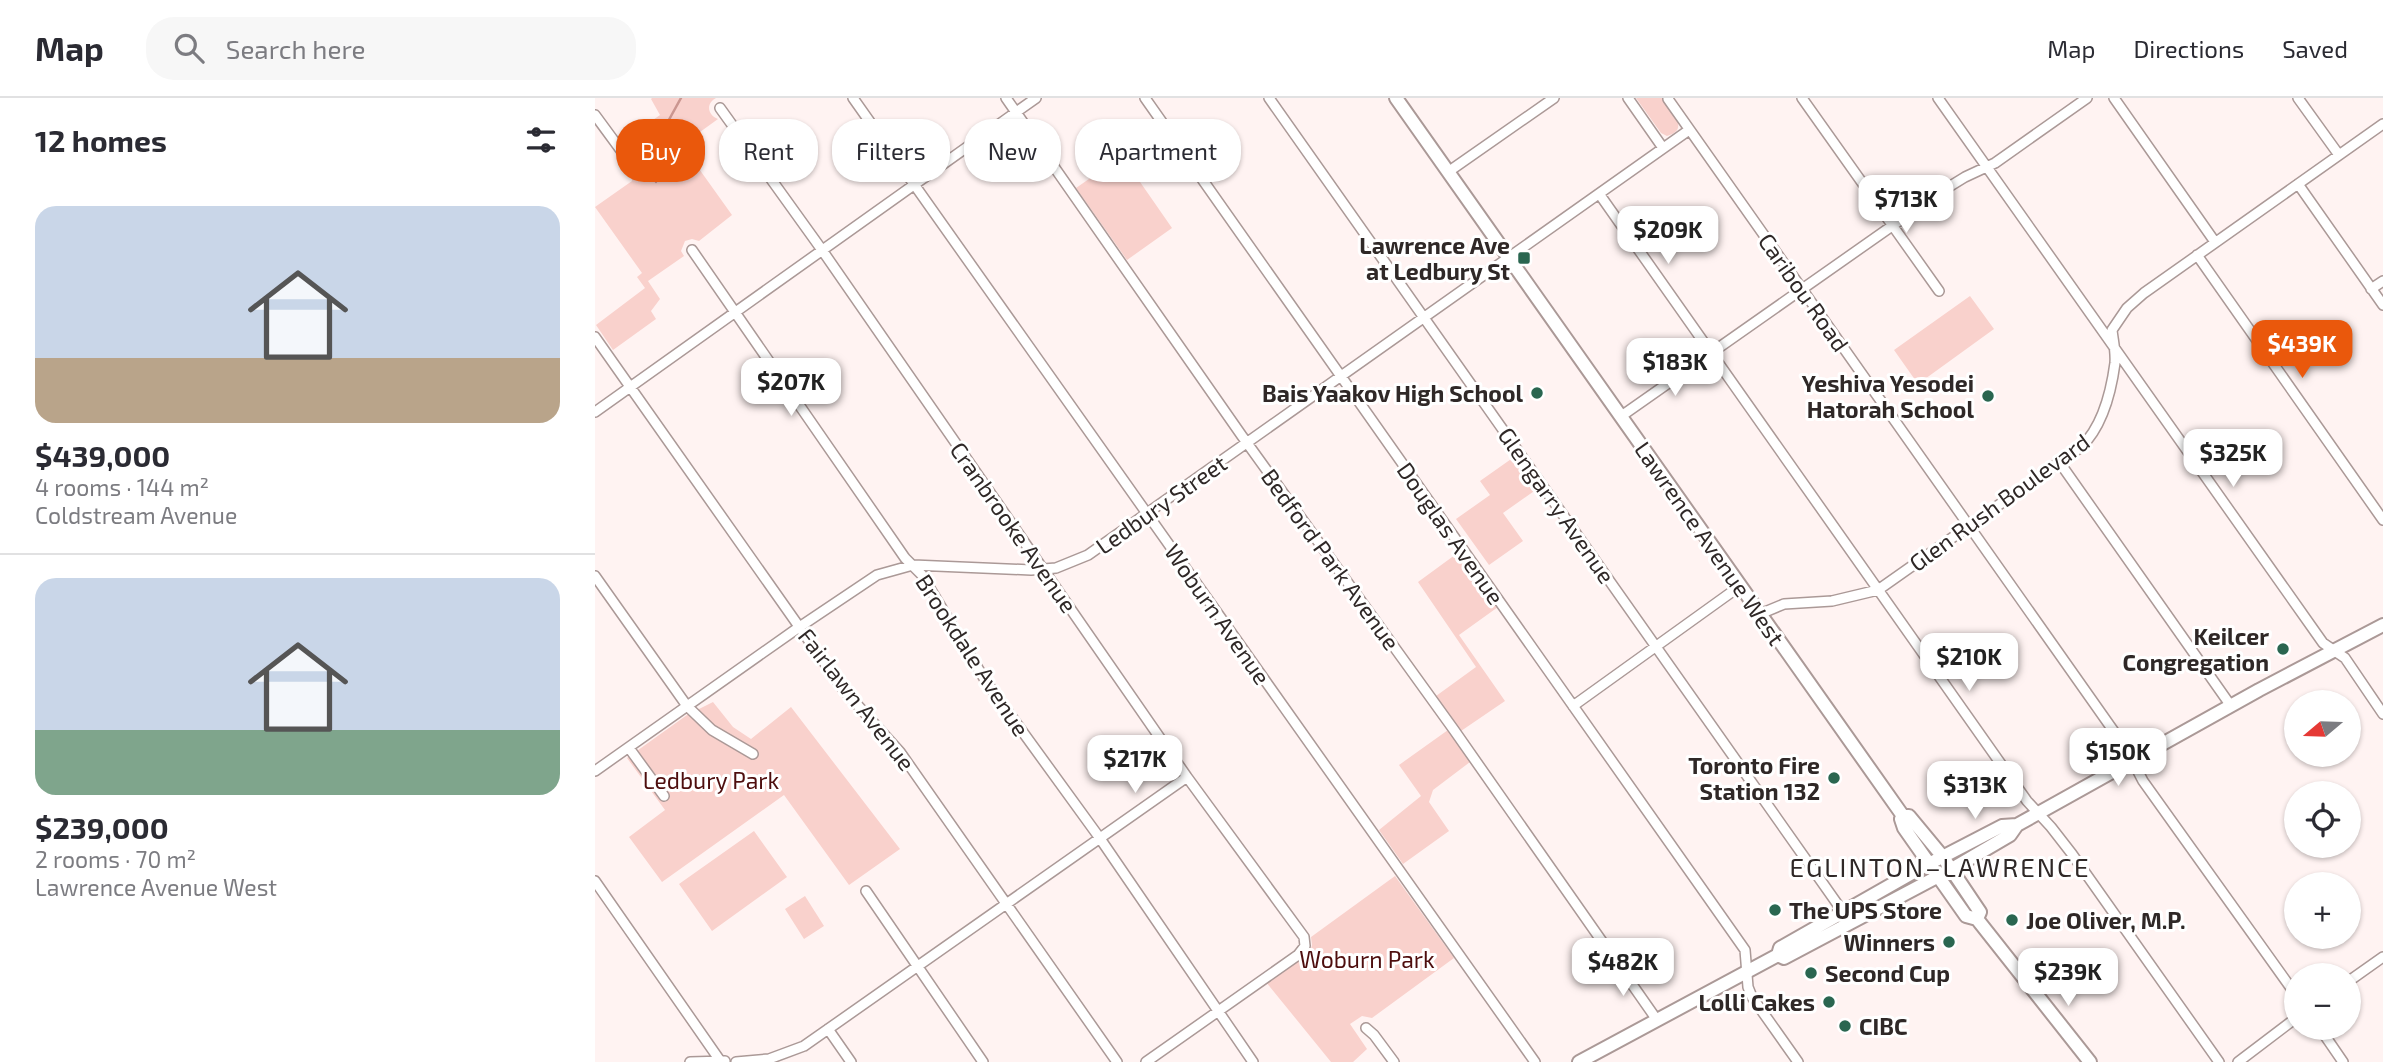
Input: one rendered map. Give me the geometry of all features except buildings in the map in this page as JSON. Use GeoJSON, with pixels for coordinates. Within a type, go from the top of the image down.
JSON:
{"type":"FeatureCollection","features":[{"type":"Feature","properties":{"kind":"main road","name":"Lawrence Avenue West"},"geometry":{"type":"LineString","coordinates":[[1395,98],[1903,816],[1902,824],[1937,876],[1966,916],[1977,919],[2090,1062]]}},
{"type":"Feature","properties":{"kind":"main road"},"geometry":{"type":"LineString","coordinates":[[1579,1062],[1778,955],[1780,948],[1929,864],[2002,826],[2017,825],[2383,625]]}},
{"type":"Feature","properties":{"kind":"main road","name":"Lawrence Avenue West"},"geometry":{"type":"LineString","coordinates":[[1903,816],[1909,816],[1952,869],[1980,912],[1977,919]]}},
{"type":"Feature","properties":{"kind":"main road"},"geometry":{"type":"LineString","coordinates":[[1778,955],[1784,958],[1952,869],[2010,835],[2017,825]]}},
{"type":"Feature","properties":{"kind":"street","name":"Woburn Avenue"},"geometry":{"type":"LineString","coordinates":[[853,98],[1535,1062]]}},
{"type":"Feature","properties":{"kind":"street","name":"Bedford Park Avenue"},"geometry":{"type":"LineString","coordinates":[[1006,98],[1247,444],[1454,730],[1657,1020]]}},
{"type":"Feature","properties":{"kind":"street"},"geometry":{"type":"LineString","coordinates":[[595,412],[1036,98]]}},
{"type":"Feature","properties":{"kind":"street","name":"Douglas Avenue"},"geometry":{"type":"LineString","coordinates":[[1145,98],[1745,950],[1748,987],[1752,997],[1798,1062]]}},
{"type":"Feature","properties":{"kind":"street","name":"Glengarry Avenue"},"geometry":{"type":"LineString","coordinates":[[1269,98],[1843,912]]}},
{"type":"Feature","properties":{"kind":"street"},"geometry":{"type":"LineString","coordinates":[[1448,172],[1554,98]]}},
{"type":"Feature","properties":{"kind":"street"},"geometry":{"type":"LineString","coordinates":[[1627,98],[1663,148]]}},
{"type":"Feature","properties":{"kind":"street"},"geometry":{"type":"LineString","coordinates":[[1802,98],[1939,291]]}},
{"type":"Feature","properties":{"kind":"street"},"geometry":{"type":"LineString","coordinates":[[1938,98],[2323,643],[2345,658],[2383,714]]}},
{"type":"Feature","properties":{"kind":"street"},"geometry":{"type":"LineString","coordinates":[[1620,417],[1950,186],[1995,163],[2087,98]]}},
{"type":"Feature","properties":{"kind":"street"},"geometry":{"type":"LineString","coordinates":[[2114,98],[2215,242]]}},
{"type":"Feature","properties":{"kind":"street"},"geometry":{"type":"LineString","coordinates":[[2298,98],[2339,155]]}},
{"type":"Feature","properties":{"kind":"street","name":"Caribou Road"},"geometry":{"type":"LineString","coordinates":[[1668,99],[2127,750],[2143,781],[2284,978]]}},
{"type":"Feature","properties":{"kind":"street","name":"Cranbrooke Avenue"},"geometry":{"type":"LineString","coordinates":[[720,108],[822,250],[1187,777],[1302,934],[1305,946],[1298,955],[1217,1011]]}},
{"type":"Feature","properties":{"kind":"street"},"geometry":{"type":"LineString","coordinates":[[595,114],[616,143]]}},
{"type":"Feature","properties":{"kind":"street","name":"Glen Rush Boulevard"},"geometry":{"type":"LineString","coordinates":[[1760,614],[1784,604],[1832,601],[1878,590],[2060,463],[2086,442],[2100,422],[2115,361],[2112,330],[2127,308],[2144,293],[2383,124]]}},
{"type":"Feature","properties":{"kind":"street","name":"Ledbury Street"},"geometry":{"type":"LineString","coordinates":[[595,772],[877,575],[913,565],[1056,568],[1073,563],[1100,548],[1689,130]]}},
{"type":"Feature","properties":{"kind":"street"},"geometry":{"type":"LineString","coordinates":[[2298,184],[2383,305]]}},
{"type":"Feature","properties":{"kind":"street"},"geometry":{"type":"LineString","coordinates":[[1599,195],[2027,801],[2072,854],[2219,1062]]}},
{"type":"Feature","properties":{"kind":"street","name":"Brookdale Avenue"},"geometry":{"type":"LineString","coordinates":[[692,250],[905,558],[925,580],[985,680],[1099,837],[1253,1062]]}},
{"type":"Feature","properties":{"kind":"street"},"geometry":{"type":"LineString","coordinates":[[2197,255],[2383,520]]}},
{"type":"Feature","properties":{"kind":"street"},"geometry":{"type":"LineString","coordinates":[[2371,289],[2383,281]]}},
{"type":"Feature","properties":{"kind":"street","name":"Fairlawn Avenue"},"geometry":{"type":"LineString","coordinates":[[595,337],[842,689],[900,752],[1117,1062]]}},
{"type":"Feature","properties":{"kind":"street"},"geometry":{"type":"LineString","coordinates":[[2060,463],[2231,706]]}},
{"type":"Feature","properties":{"kind":"street"},"geometry":{"type":"LineString","coordinates":[[595,576],[687,706],[712,730],[753,754]]}},
{"type":"Feature","properties":{"kind":"street"},"geometry":{"type":"LineString","coordinates":[[1573,706],[1740,586]]}},
{"type":"Feature","properties":{"kind":"street"},"geometry":{"type":"LineString","coordinates":[[629,748],[664,796]]}},
{"type":"Feature","properties":{"kind":"street"},"geometry":{"type":"LineString","coordinates":[[736,1062],[769,1059],[804,1046],[1187,777]]}},
{"type":"Feature","properties":{"kind":"street"},"geometry":{"type":"LineString","coordinates":[[595,881],[724,1062]]}},
{"type":"Feature","properties":{"kind":"street"},"geometry":{"type":"LineString","coordinates":[[866,891],[983,1062]]}},
{"type":"Feature","properties":{"kind":"street"},"geometry":{"type":"LineString","coordinates":[[2361,973],[2383,957]]}},
{"type":"Feature","properties":{"kind":"street"},"geometry":{"type":"LineString","coordinates":[[1146,1062],[1217,1011]]}},
{"type":"Feature","properties":{"kind":"street"},"geometry":{"type":"LineString","coordinates":[[1366,1027],[1394,1062]]}},
{"type":"Feature","properties":{"kind":"street"},"geometry":{"type":"LineString","coordinates":[[2238,1062],[2284,1027]]}},
{"type":"Feature","properties":{"kind":"street"},"geometry":{"type":"LineString","coordinates":[[828,1029],[851,1062]]}},
{"type":"Feature","properties":{"kind":"street"},"geometry":{"type":"LineString","coordinates":[[2328,1040],[2343,1062]]}},
{"type":"Feature","properties":{"kind":"street"},"geometry":{"type":"LineString","coordinates":[[690,1062],[724,1062]]}},
{"type":"Feature","properties":{"kind":"green space"},"geometry":{"type":"Polygon","coordinates":[[[716,98],[709,109],[718,119],[705,128],[705,119],[654,119],[660,115],[651,99],[716,98]]]}},
{"type":"Feature","properties":{"kind":"green space"},"geometry":{"type":"Polygon","coordinates":[[[1636,98],[1665,98],[1677,120],[1677,130],[1667,136],[1661,133],[1636,98]]]}},
{"type":"Feature","properties":{"kind":"green space"},"geometry":{"type":"Polygon","coordinates":[[[705,177],[732,215],[699,241],[685,241],[681,251],[684,256],[648,281],[660,299],[651,311],[656,319],[613,350],[596,325],[645,288],[637,277],[642,273],[595,207],[631,182],[705,182],[705,177]]]}},
{"type":"Feature","properties":{"kind":"green space"},"geometry":{"type":"Polygon","coordinates":[[[1085,182],[1140,182],[1172,228],[1127,260],[1076,188],[1085,182]]]}},
{"type":"Feature","properties":{"kind":"green space"},"geometry":{"type":"Polygon","coordinates":[[[1970,296],[1994,329],[1918,384],[1894,350],[1970,296]]]}},
{"type":"Feature","properties":{"kind":"green space"},"geometry":{"type":"Polygon","coordinates":[[[1514,457],[1537,489],[1503,513],[1523,541],[1489,565],[1456,519],[1490,495],[1480,481],[1514,457]]]}},
{"type":"Feature","properties":{"kind":"green space"},"geometry":{"type":"Polygon","coordinates":[[[1459,552],[1498,607],[1459,635],[1505,701],[1461,731],[1436,696],[1476,667],[1418,582],[1459,552]]]}},
{"type":"Feature","properties":{"kind":"green space","name":"Ledbury Park"},"geometry":{"type":"Polygon","coordinates":[[[713,702],[733,727],[751,739],[791,707],[900,849],[849,885],[784,795],[662,882],[629,837],[665,810],[627,758],[687,715],[713,702]]]}},
{"type":"Feature","properties":{"kind":"green space"},"geometry":{"type":"Polygon","coordinates":[[[1448,730],[1470,762],[1433,790],[1429,802],[1449,831],[1403,864],[1379,830],[1421,796],[1399,765],[1448,730]]]}},
{"type":"Feature","properties":{"kind":"green space"},"geometry":{"type":"Polygon","coordinates":[[[754,831],[787,877],[712,931],[679,884],[754,831]]]}},
{"type":"Feature","properties":{"kind":"green space","name":"Woburn Park"},"geometry":{"type":"Polygon","coordinates":[[[1395,876],[1454,958],[1372,1018],[1362,1016],[1350,1024],[1367,1049],[1353,1062],[1331,1062],[1266,982],[1310,953],[1311,937],[1395,876]]]}},
{"type":"Feature","properties":{"kind":"green space"},"geometry":{"type":"Polygon","coordinates":[[[805,896],[824,926],[804,939],[785,909],[805,896]]]}},
{"type":"Feature","properties":{"kind":"waterway"},"geometry":{"type":"LineString","coordinates":[[669,119],[681,98]]}},
{"type":"Feature","properties":{"kind":"place","name":"Lawrence Ave at Ledbury St"},"geometry":{"type":"Point","coordinates":[1524,258]}},
{"type":"Feature","properties":{"kind":"place","name":"Bais Yaakov High School"},"geometry":{"type":"Point","coordinates":[1537,393]}},
{"type":"Feature","properties":{"kind":"place","name":"Yeshiva Yesodei Hatorah School"},"geometry":{"type":"Point","coordinates":[1988,396]}},
{"type":"Feature","properties":{"kind":"place","name":"Keilcer Congregation"},"geometry":{"type":"Point","coordinates":[2283,649]}},
{"type":"Feature","properties":{"kind":"place","name":"Toronto Fire Station 132"},"geometry":{"type":"Point","coordinates":[1834,778]}},
{"type":"Feature","properties":{"kind":"place","name":"The UPS Store"},"geometry":{"type":"Point","coordinates":[1775,910]}},
{"type":"Feature","properties":{"kind":"place","name":"Joe Oliver, M.P."},"geometry":{"type":"Point","coordinates":[2012,920]}},
{"type":"Feature","properties":{"kind":"place","name":"Winners"},"geometry":{"type":"Point","coordinates":[1949,942]}},
{"type":"Feature","properties":{"kind":"place","name":"Second Cup"},"geometry":{"type":"Point","coordinates":[1811,973]}},
{"type":"Feature","properties":{"kind":"place","name":"Lolli Cakes"},"geometry":{"type":"Point","coordinates":[1829,1002]}},
{"type":"Feature","properties":{"kind":"place","name":"CIBC"},"geometry":{"type":"Point","coordinates":[1845,1026]}},
{"type":"Feature","properties":{"kind":"district","name":"EGLINTON–LAWRENCE"},"geometry":{"type":"Point","coordinates":[1940,866]}}]}
